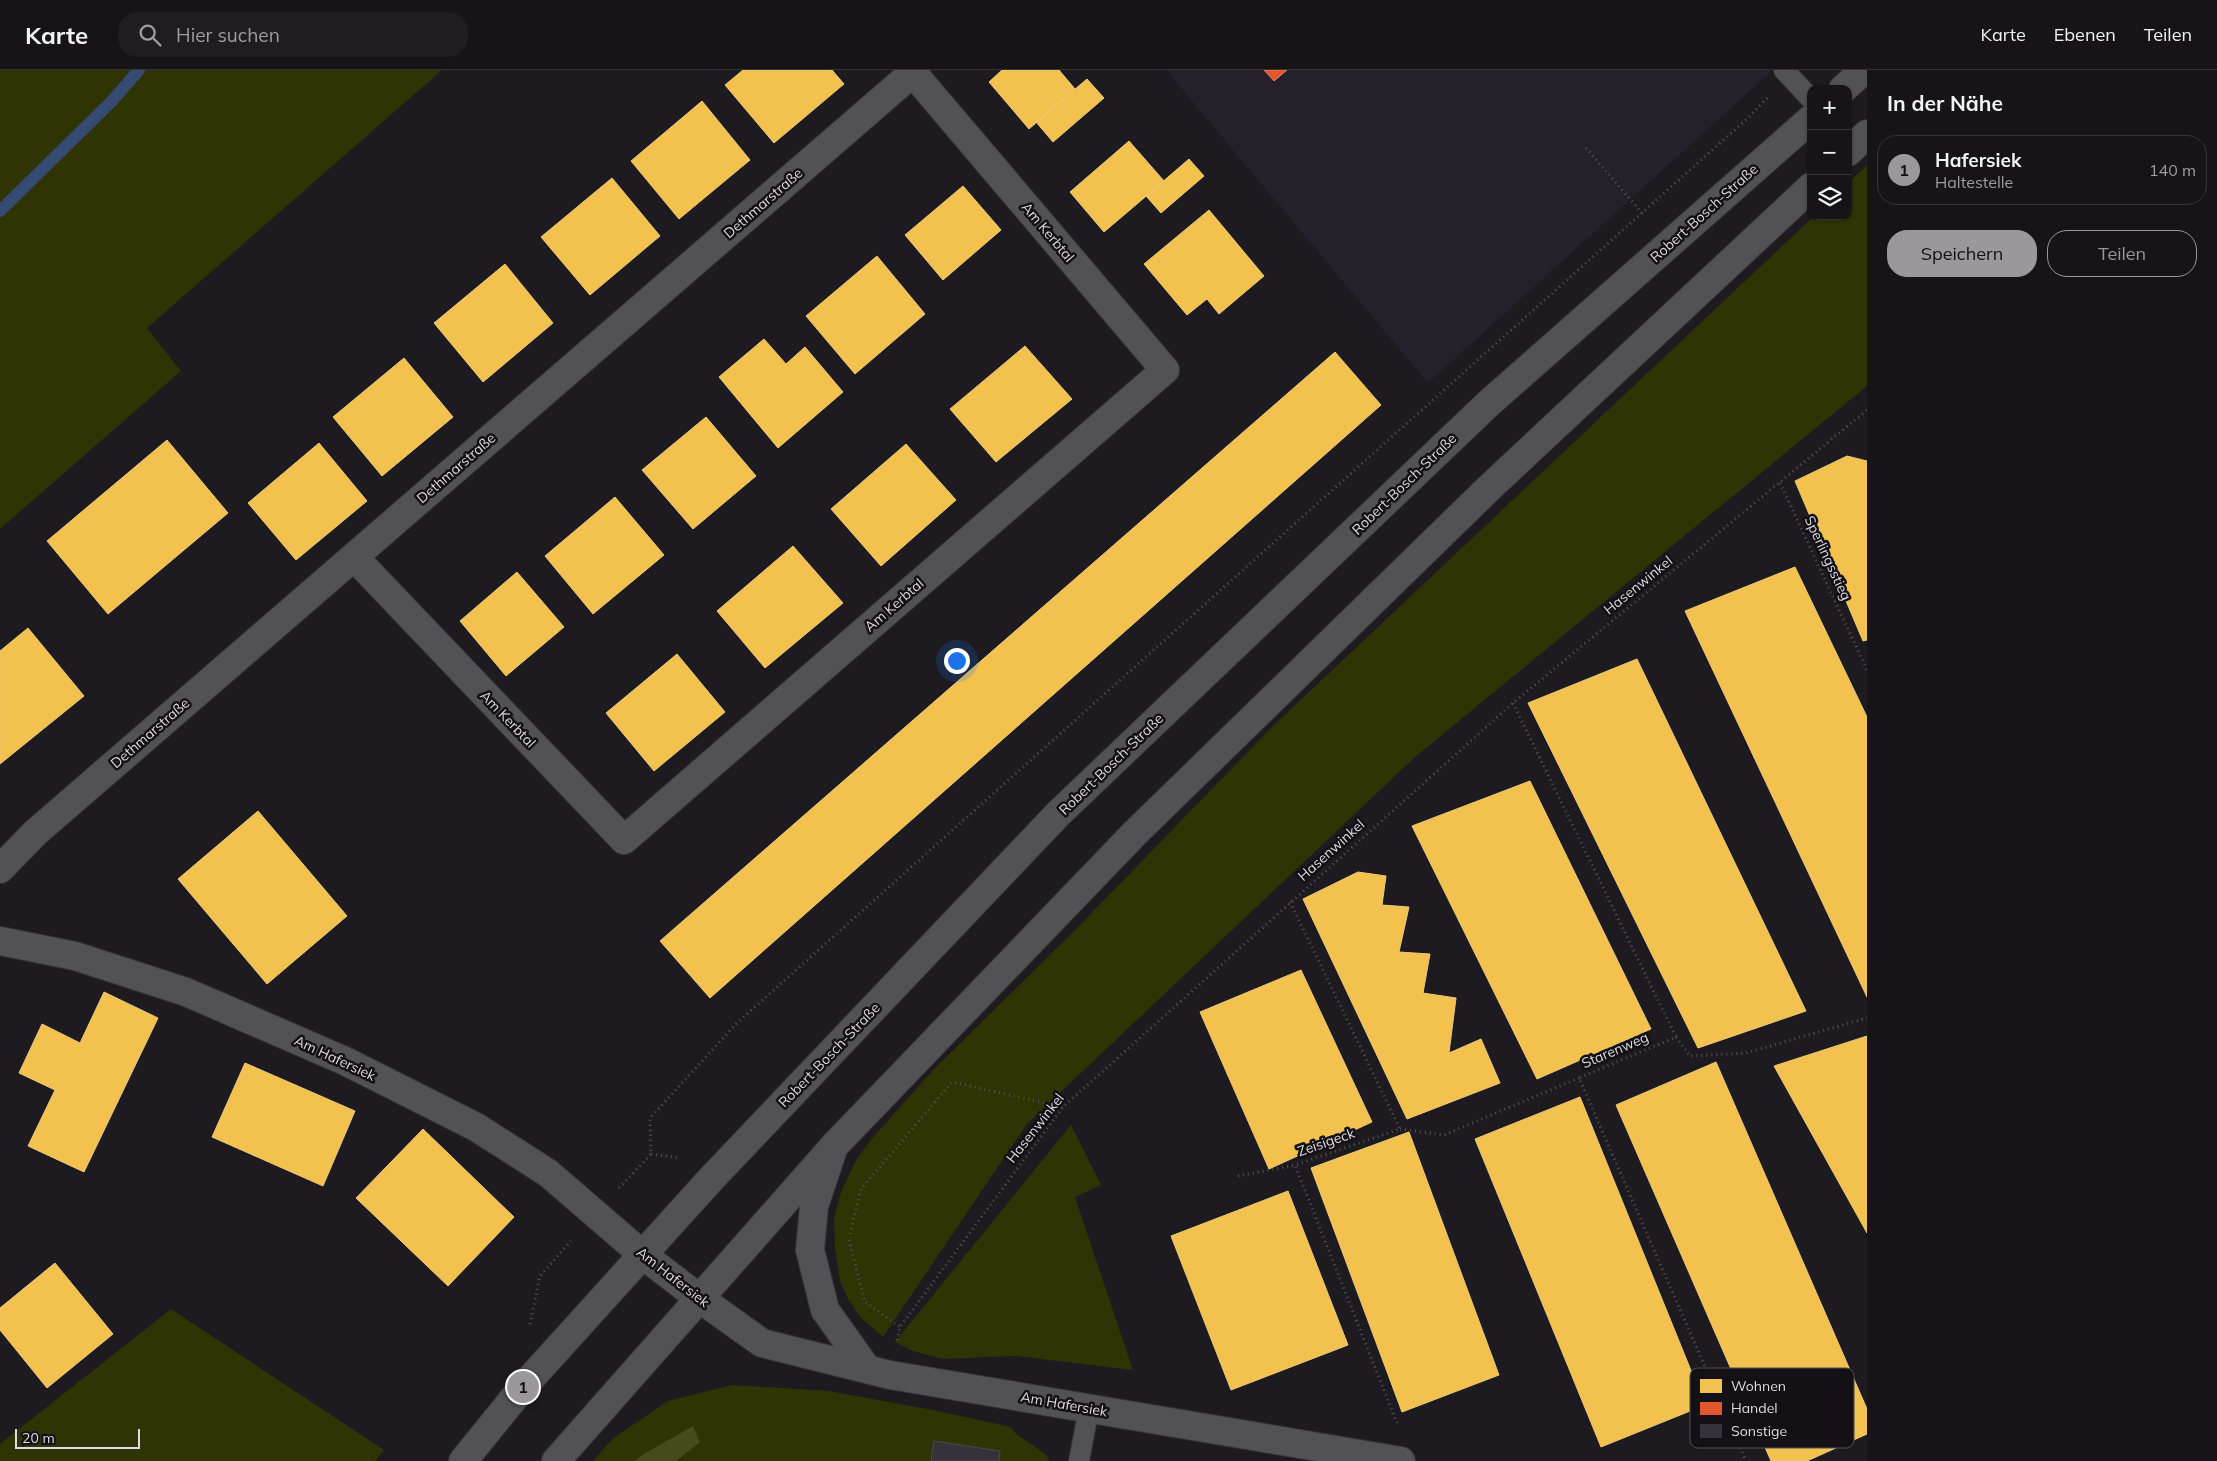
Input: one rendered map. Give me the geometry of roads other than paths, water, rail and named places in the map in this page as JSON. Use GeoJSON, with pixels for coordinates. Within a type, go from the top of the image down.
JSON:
{"type":"FeatureCollection","features":[{"type":"Feature","properties":{"kind":"street"},"geometry":{"type":"LineString","coordinates":[[1847,85],[1864,70]]}},
{"type":"Feature","properties":{"kind":"street","name":"Dethmarstraße"},"geometry":{"type":"LineString","coordinates":[[0,869],[35,833],[914,71]]}},
{"type":"Feature","properties":{"kind":"street","name":"Am Kerbtal"},"geometry":{"type":"LineString","coordinates":[[354,557],[624,840],[1165,370],[914,71]]}},
{"type":"Feature","properties":{"kind":"street","name":"Robert-Bosch-Straße"},"geometry":{"type":"LineString","coordinates":[[463,1461],[523,1387],[711,1179],[1058,814],[1490,403],[1807,123]]}},
{"type":"Feature","properties":{"kind":"street"},"geometry":{"type":"LineString","coordinates":[[556,1461],[834,1146],[1149,819],[1489,488],[1807,191]]}},
{"type":"Feature","properties":{"kind":"street","name":"Am Hafersiek"},"geometry":{"type":"LineString","coordinates":[[0,941],[75,956],[186,992],[345,1061],[476,1128],[548,1173],[644,1255],[699,1298],[762,1343],[879,1372],[1401,1461]]}},
{"type":"Feature","properties":{"kind":"street"},"geometry":{"type":"LineString","coordinates":[[834,1146],[814,1206],[810,1250],[824,1310],[879,1372]]}},
{"type":"Feature","properties":{"kind":"lane"},"geometry":{"type":"LineString","coordinates":[[1786,73],[1807,95]]}},
{"type":"Feature","properties":{"kind":"lane"},"geometry":{"type":"LineString","coordinates":[[1078,1461],[1089,1408]]}},
{"type":"Feature","properties":{"kind":"waterway"},"geometry":{"type":"LineString","coordinates":[[0,211],[111,102],[139,70]]}},
{"type":"Feature","properties":{"kind":"place","name":"Hafersiek"},"geometry":{"type":"Point","coordinates":[523,1387]}}]}
